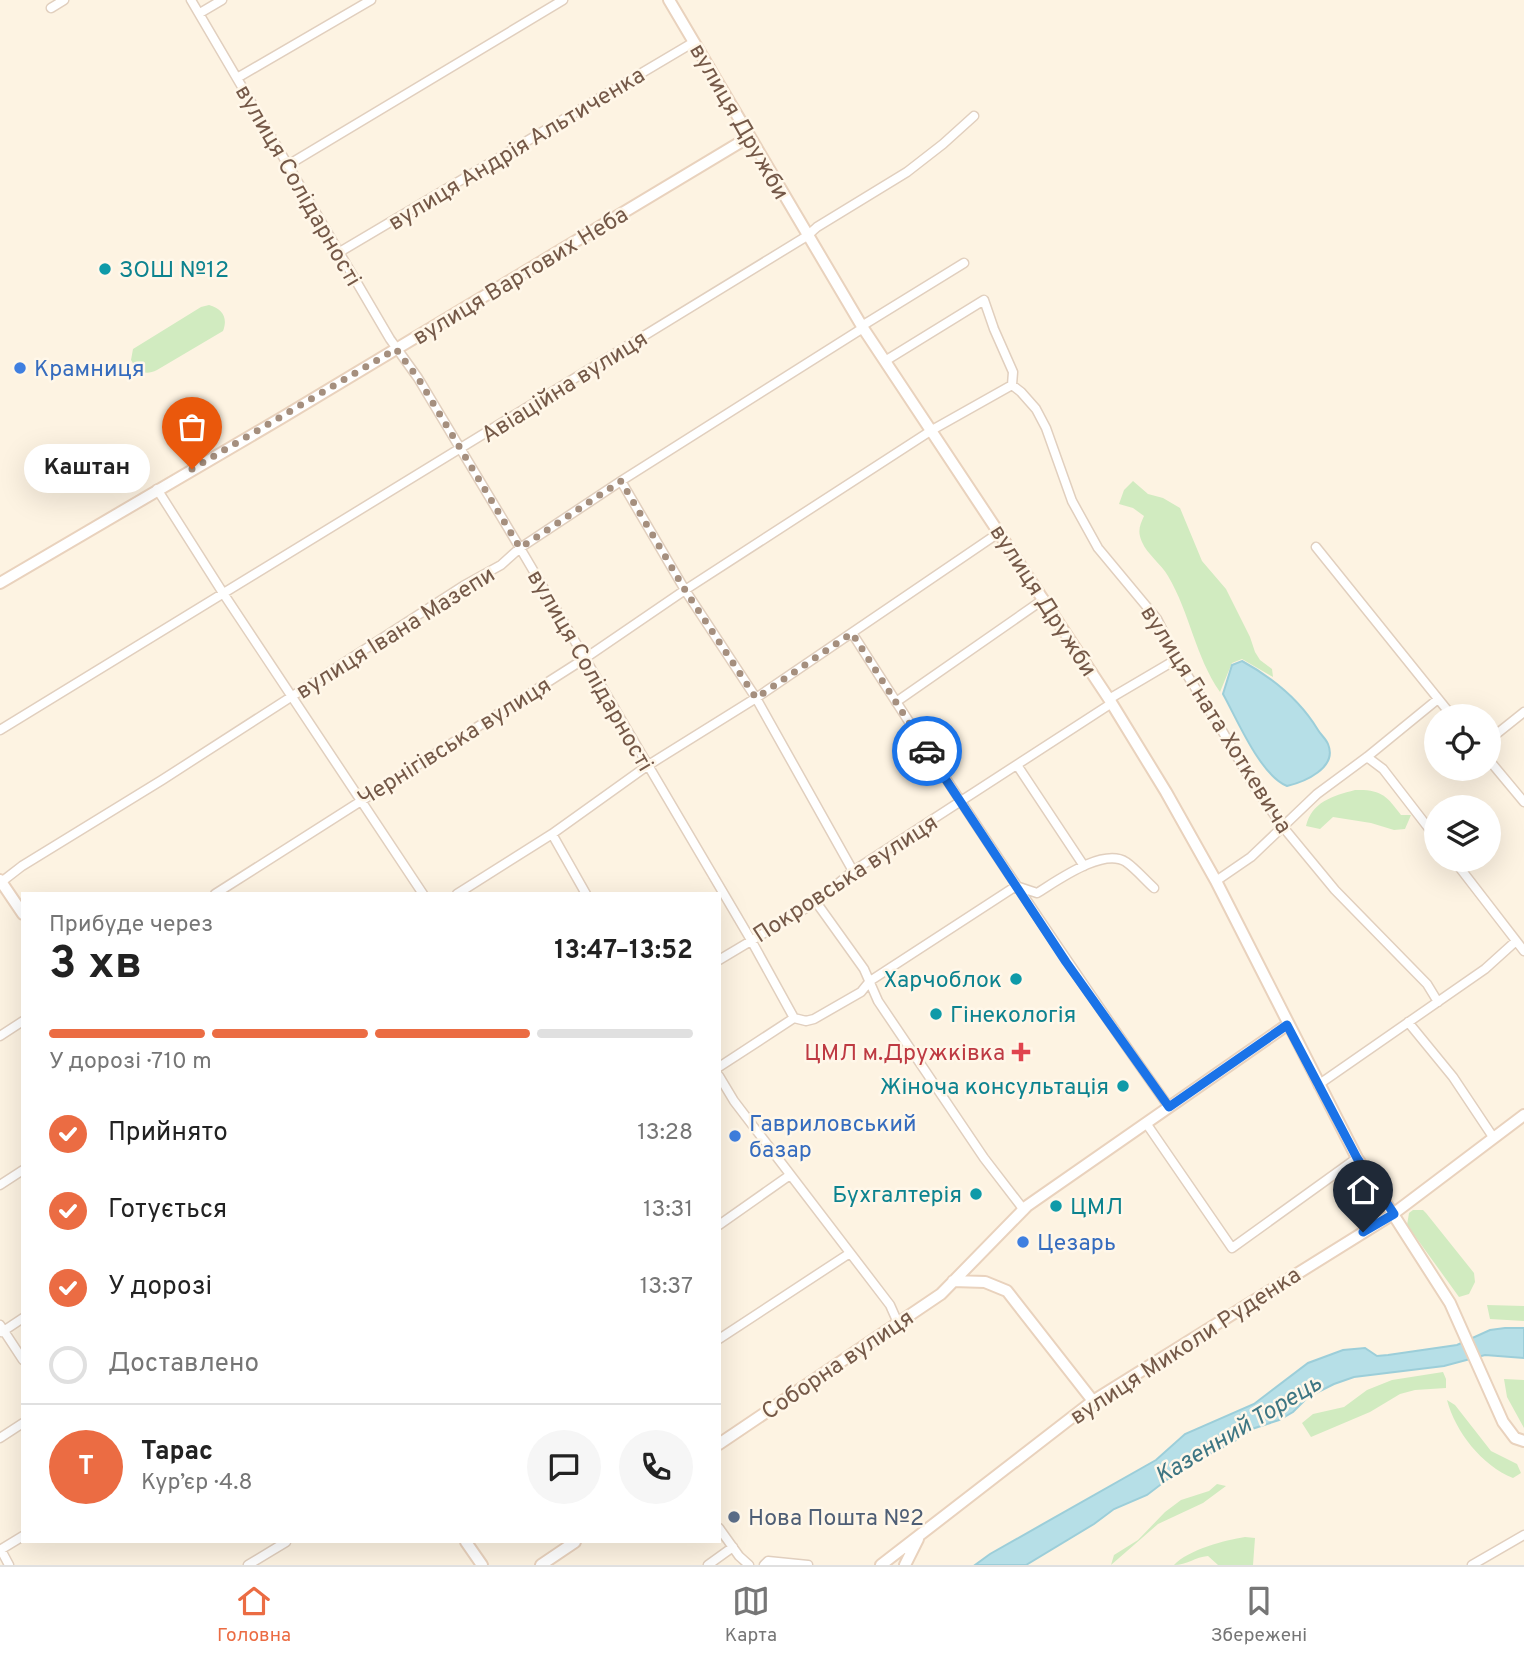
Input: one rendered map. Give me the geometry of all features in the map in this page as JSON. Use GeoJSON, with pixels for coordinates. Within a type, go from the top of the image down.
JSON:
{"type":"FeatureCollection","features":[{"type":"Feature","properties":{"kind":"street"},"geometry":{"type":"LineString","coordinates":[[51,8],[64,0]]}},
{"type":"Feature","properties":{"kind":"street","name":"вулиця Солідарності"},"geometry":{"type":"LineString","coordinates":[[191,0],[338,253],[396,349],[418,378],[520,548],[751,940],[794,1018]]}},
{"type":"Feature","properties":{"kind":"street"},"geometry":{"type":"LineString","coordinates":[[200,13],[222,0]]}},
{"type":"Feature","properties":{"kind":"street"},"geometry":{"type":"LineString","coordinates":[[237,78],[371,0]]}},
{"type":"Feature","properties":{"kind":"street"},"geometry":{"type":"LineString","coordinates":[[288,165],[563,0]]}},
{"type":"Feature","properties":{"kind":"street","name":"вулиця Дружби"},"geometry":{"type":"LineString","coordinates":[[670,0],[863,328],[1110,701],[1216,881],[1357,1158],[1450,1303],[1503,1422],[1516,1438],[1524,1441]]}},
{"type":"Feature","properties":{"kind":"street","name":"вулиця Андрія Альтиченка"},"geometry":{"type":"LineString","coordinates":[[338,253],[694,42]]}},
{"type":"Feature","properties":{"kind":"street","name":"Авіаційна вулиця"},"geometry":{"type":"LineString","coordinates":[[0,730],[807,236],[817,227],[907,172],[974,116]]}},
{"type":"Feature","properties":{"kind":"street","name":"вулиця Вартових Неба"},"geometry":{"type":"LineString","coordinates":[[0,583],[750,137]]}},
{"type":"Feature","properties":{"kind":"street","name":"вулиця Івана Мазепи"},"geometry":{"type":"LineString","coordinates":[[0,882],[463,586],[501,565],[520,548],[621,481],[964,263]]}},
{"type":"Feature","properties":{"kind":"street"},"geometry":{"type":"LineString","coordinates":[[885,361],[984,300],[1013,372],[1012,385]]}},
{"type":"Feature","properties":{"kind":"street","name":"Чернігівська вулиця"},"geometry":{"type":"LineString","coordinates":[[218,892],[584,659],[685,590],[932,430],[1012,385]]}},
{"type":"Feature","properties":{"kind":"street","name":"вулиця Гната Хоткевича"},"geometry":{"type":"LineString","coordinates":[[1012,385],[1036,409],[1046,428],[1072,501],[1098,548],[1157,619],[1177,659],[1255,788],[1335,890],[1427,984],[1438,1002]]}},
{"type":"Feature","properties":{"kind":"street"},"geometry":{"type":"LineString","coordinates":[[621,481],[685,590],[756,698],[853,871]]}},
{"type":"Feature","properties":{"kind":"street"},"geometry":{"type":"LineString","coordinates":[[157,489],[421,892]]}},
{"type":"Feature","properties":{"kind":"street"},"geometry":{"type":"LineString","coordinates":[[460,892],[552,834],[647,766],[756,698],[1000,532]]}},
{"type":"Feature","properties":{"kind":"street"},"geometry":{"type":"LineString","coordinates":[[1316,547],[1442,704]]}},
{"type":"Feature","properties":{"kind":"street"},"geometry":{"type":"LineString","coordinates":[[896,702],[1044,599]]}},
{"type":"Feature","properties":{"kind":"street"},"geometry":{"type":"LineString","coordinates":[[852,633],[960,803],[1066,962],[1169,1107]]}},
{"type":"Feature","properties":{"kind":"street","name":"Покровська вулиця"},"geometry":{"type":"LineString","coordinates":[[721,959],[817,902],[853,871],[1177,659]]}},
{"type":"Feature","properties":{"kind":"street"},"geometry":{"type":"LineString","coordinates":[[1216,881],[1251,857],[1317,794],[1438,699]]}},
{"type":"Feature","properties":{"kind":"street"},"geometry":{"type":"LineString","coordinates":[[1501,730],[1524,712]]}},
{"type":"Feature","properties":{"kind":"street"},"geometry":{"type":"LineString","coordinates":[[1367,757],[1383,769],[1424,822]]}},
{"type":"Feature","properties":{"kind":"street"},"geometry":{"type":"LineString","coordinates":[[1017,765],[1084,866]]}},
{"type":"Feature","properties":{"kind":"street"},"geometry":{"type":"LineString","coordinates":[[1501,774],[1524,802]]}},
{"type":"Feature","properties":{"kind":"street"},"geometry":{"type":"LineString","coordinates":[[552,834],[585,892]]}},
{"type":"Feature","properties":{"kind":"street"},"geometry":{"type":"LineString","coordinates":[[1016,886],[1037,893],[1084,866],[1112,857],[1124,861],[1154,888]]}},
{"type":"Feature","properties":{"kind":"street"},"geometry":{"type":"LineString","coordinates":[[1463,872],[1524,951]]}},
{"type":"Feature","properties":{"kind":"street"},"geometry":{"type":"LineString","coordinates":[[0,882],[21,911]]}},
{"type":"Feature","properties":{"kind":"street"},"geometry":{"type":"LineString","coordinates":[[721,1067],[794,1018],[806,1021],[814,1019],[860,992],[870,981],[1016,886]]}},
{"type":"Feature","properties":{"kind":"street"},"geometry":{"type":"LineString","coordinates":[[817,902],[870,981],[885,1012],[984,1158],[1024,1210]]}},
{"type":"Feature","properties":{"kind":"street"},"geometry":{"type":"LineString","coordinates":[[1318,1085],[1485,969],[1516,941]]}},
{"type":"Feature","properties":{"kind":"street"},"geometry":{"type":"LineString","coordinates":[[0,1036],[21,1022]]}},
{"type":"Feature","properties":{"kind":"street"},"geometry":{"type":"LineString","coordinates":[[1408,1022],[1452,1077],[1493,1137]]}},
{"type":"Feature","properties":{"kind":"street","name":"Соборна вулиця"},"geometry":{"type":"LineString","coordinates":[[721,1443],[941,1294],[1024,1210],[1287,1025]]}},
{"type":"Feature","properties":{"kind":"street"},"geometry":{"type":"LineString","coordinates":[[721,1079],[734,1101],[890,1305],[898,1323]]}},
{"type":"Feature","properties":{"kind":"street","name":"вулиця Миколи Руденка"},"geometry":{"type":"LineString","coordinates":[[881,1565],[1093,1401],[1394,1214],[1524,1115]]}},
{"type":"Feature","properties":{"kind":"street"},"geometry":{"type":"LineString","coordinates":[[1146,1123],[1232,1248],[1357,1158]]}},
{"type":"Feature","properties":{"kind":"street"},"geometry":{"type":"LineString","coordinates":[[0,1185],[21,1171]]}},
{"type":"Feature","properties":{"kind":"street"},"geometry":{"type":"LineString","coordinates":[[721,1224],[790,1175]]}},
{"type":"Feature","properties":{"kind":"street"},"geometry":{"type":"LineString","coordinates":[[721,1338],[850,1253]]}},
{"type":"Feature","properties":{"kind":"street"},"geometry":{"type":"LineString","coordinates":[[953,1281],[985,1282],[1006,1291],[1093,1401]]}},
{"type":"Feature","properties":{"kind":"street"},"geometry":{"type":"LineString","coordinates":[[21,1319],[1,1330],[21,1357]]}},
{"type":"Feature","properties":{"kind":"street"},"geometry":{"type":"LineString","coordinates":[[0,1438],[21,1424]]}},
{"type":"Feature","properties":{"kind":"street"},"geometry":{"type":"LineString","coordinates":[[721,1531],[749,1565]]}},
{"type":"Feature","properties":{"kind":"street","name":"вулиця Миколи Руденка"},"geometry":{"type":"LineString","coordinates":[[905,1565],[920,1534]]}},
{"type":"Feature","properties":{"kind":"street"},"geometry":{"type":"LineString","coordinates":[[1472,1565],[1524,1535]]}},
{"type":"Feature","properties":{"kind":"street"},"geometry":{"type":"LineString","coordinates":[[9,1565],[1,1550],[21,1537]]}},
{"type":"Feature","properties":{"kind":"street"},"geometry":{"type":"LineString","coordinates":[[248,1565],[284,1543]]}},
{"type":"Feature","properties":{"kind":"street"},"geometry":{"type":"LineString","coordinates":[[467,1543],[482,1565]]}},
{"type":"Feature","properties":{"kind":"street"},"geometry":{"type":"LineString","coordinates":[[541,1565],[574,1543]]}},
{"type":"Feature","properties":{"kind":"street"},"geometry":{"type":"LineString","coordinates":[[708,1565],[733,1547]]}},
{"type":"Feature","properties":{"kind":"street"},"geometry":{"type":"LineString","coordinates":[[764,1565],[768,1561],[808,1565]]}},
{"type":"Feature","properties":{"kind":"green space"},"geometry":{"type":"Polygon","coordinates":[[[209,305],[223,315],[223,331],[153,372],[145,373],[136,367],[131,360],[133,349],[201,307],[209,305]]]}},
{"type":"Feature","properties":{"kind":"green space"},"geometry":{"type":"Polygon","coordinates":[[[1133,481],[1148,494],[1163,498],[1180,508],[1202,561],[1226,589],[1255,652],[1260,660],[1272,669],[1273,677],[1242,659],[1232,663],[1220,692],[1204,664],[1176,590],[1140,538],[1140,525],[1144,516],[1133,508],[1119,504],[1124,490],[1133,481]]]}},
{"type":"Feature","properties":{"kind":"green space"},"geometry":{"type":"Polygon","coordinates":[[[1355,790],[1377,792],[1387,798],[1401,815],[1411,815],[1405,829],[1394,830],[1333,817],[1320,829],[1306,826],[1313,811],[1324,801],[1355,790]]]}},
{"type":"Feature","properties":{"kind":"green space"},"geometry":{"type":"Polygon","coordinates":[[[1423,1210],[1426,1213],[1474,1273],[1475,1282],[1469,1294],[1459,1297],[1407,1225],[1409,1213],[1423,1210]]]}},
{"type":"Feature","properties":{"kind":"green space"},"geometry":{"type":"Polygon","coordinates":[[[1487,1305],[1524,1306],[1524,1321],[1490,1319],[1487,1305]]]}},
{"type":"Feature","properties":{"kind":"green space"},"geometry":{"type":"Polygon","coordinates":[[[1443,1372],[1446,1388],[1400,1394],[1370,1412],[1311,1437],[1302,1423],[1313,1414],[1344,1407],[1367,1390],[1392,1380],[1443,1372]]]}},
{"type":"Feature","properties":{"kind":"green space"},"geometry":{"type":"Polygon","coordinates":[[[1504,1379],[1524,1380],[1524,1428],[1507,1397],[1504,1379]]]}},
{"type":"Feature","properties":{"kind":"green space"},"geometry":{"type":"Polygon","coordinates":[[[1447,1400],[1455,1405],[1491,1451],[1517,1464],[1521,1473],[1513,1478],[1481,1456],[1456,1424],[1447,1400]]]}},
{"type":"Feature","properties":{"kind":"green space"},"geometry":{"type":"Polygon","coordinates":[[[1217,1484],[1226,1486],[1203,1503],[1158,1524],[1111,1565],[1114,1555],[1138,1540],[1165,1512],[1181,1500],[1209,1491],[1217,1484]]]}},
{"type":"Feature","properties":{"kind":"green space"},"geometry":{"type":"Polygon","coordinates":[[[1245,1537],[1255,1538],[1253,1565],[1218,1565],[1208,1556],[1174,1565],[1197,1550],[1245,1537]]]}},
{"type":"Feature","properties":{"kind":"water"},"geometry":{"type":"Polygon","coordinates":[[[1242,661],[1275,682],[1294,699],[1327,742],[1330,753],[1328,760],[1318,772],[1287,786],[1277,780],[1259,759],[1223,694],[1232,665],[1242,661]]]}},
{"type":"Feature","properties":{"kind":"water","name":"Казенний Торець"},"geometry":{"type":"Polygon","coordinates":[[[1524,1328],[1524,1358],[1485,1355],[1444,1366],[1354,1377],[1334,1384],[1308,1397],[1293,1412],[1279,1420],[1252,1429],[1232,1443],[1185,1466],[1147,1495],[1114,1509],[1026,1565],[975,1565],[1156,1460],[1185,1434],[1254,1404],[1308,1363],[1343,1350],[1365,1348],[1377,1356],[1457,1345],[1490,1330],[1524,1328]]]}},
{"type":"Feature","properties":{"kind":"way so far"},"geometry":{"type":"LineString","coordinates":[[192,469],[396,349],[418,378],[520,548],[621,481],[685,590],[756,698],[852,633],[927,751]]}},
{"type":"Feature","properties":{"kind":"place","name":"ЗОШ №12"},"geometry":{"type":"Point","coordinates":[105,269]}},
{"type":"Feature","properties":{"kind":"place","name":"Крамниця"},"geometry":{"type":"Point","coordinates":[20,368]}},
{"type":"Feature","properties":{"kind":"place","name":"Каштан"},"geometry":{"type":"Point","coordinates":[192,469]}},
{"type":"Feature","properties":{"kind":"place","name":"Харчоблок"},"geometry":{"type":"Point","coordinates":[1016,979]}},
{"type":"Feature","properties":{"kind":"place","name":"Гінекологія"},"geometry":{"type":"Point","coordinates":[936,1014]}},
{"type":"Feature","properties":{"kind":"place","name":"ЦМЛ м.Дружківка"},"geometry":{"type":"Point","coordinates":[1021,1052]}},
{"type":"Feature","properties":{"kind":"place","name":"Жіноча консультація"},"geometry":{"type":"Point","coordinates":[1123,1086]}},
{"type":"Feature","properties":{"kind":"place","name":"Гавриловський базар"},"geometry":{"type":"Point","coordinates":[735,1136]}},
{"type":"Feature","properties":{"kind":"place","name":"Бухгалтерія"},"geometry":{"type":"Point","coordinates":[976,1194]}},
{"type":"Feature","properties":{"kind":"place","name":"ЦМЛ"},"geometry":{"type":"Point","coordinates":[1056,1206]}},
{"type":"Feature","properties":{"kind":"place","name":"Цезарь"},"geometry":{"type":"Point","coordinates":[1023,1242]}},
{"type":"Feature","properties":{"kind":"place","name":"Нова Пошта №2"},"geometry":{"type":"Point","coordinates":[734,1517]}},
{"type":"Feature","properties":{"kind":"route"},"geometry":{"type":"LineString","coordinates":[[927,751],[1066,962],[1169,1107],[1287,1025],[1357,1158],[1394,1214],[1363,1232]]}}]}
